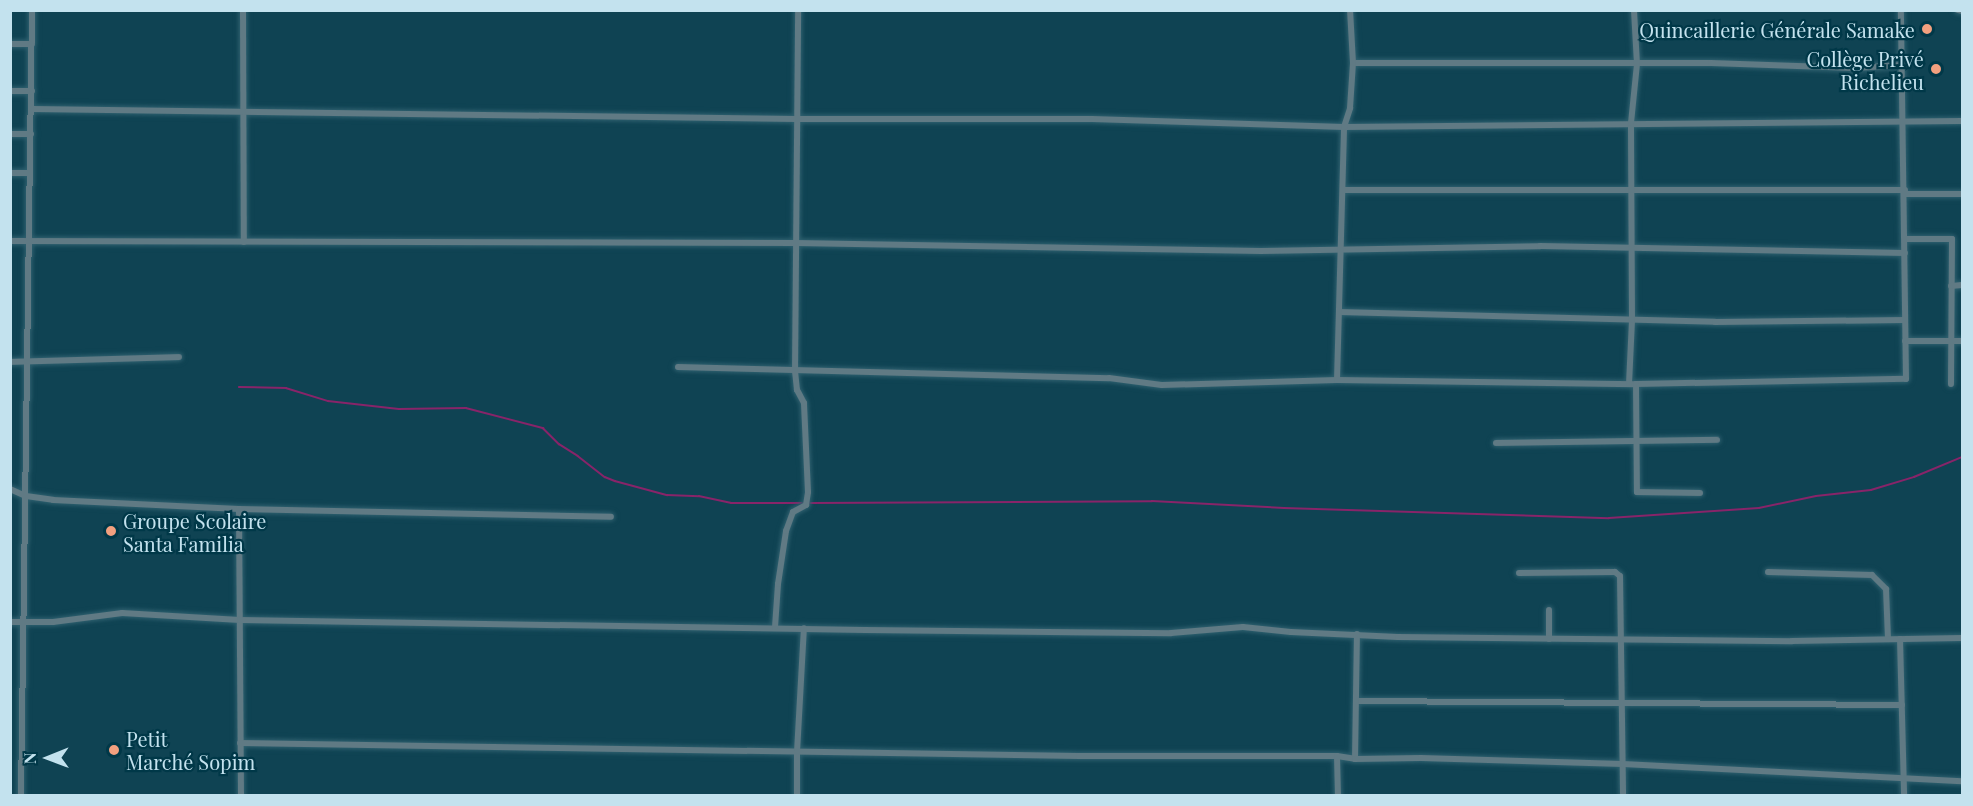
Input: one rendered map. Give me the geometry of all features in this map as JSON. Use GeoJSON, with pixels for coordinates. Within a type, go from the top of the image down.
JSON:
{"type":"FeatureCollection","features":[{"type":"Feature","properties":{"kind":"street"},"geometry":{"type":"LineString","coordinates":[[21,795],[32,10]]}},
{"type":"Feature","properties":{"kind":"street"},"geometry":{"type":"LineString","coordinates":[[243,10],[244,242]]}},
{"type":"Feature","properties":{"kind":"street"},"geometry":{"type":"LineString","coordinates":[[775,627],[777,584],[786,531],[793,512],[806,505],[807,492],[804,404],[797,390],[795,370],[798,10]]}},
{"type":"Feature","properties":{"kind":"street"},"geometry":{"type":"LineString","coordinates":[[1337,380],[1344,127],[1350,108],[1353,63],[1350,10]]}},
{"type":"Feature","properties":{"kind":"street"},"geometry":{"type":"LineString","coordinates":[[1634,10],[1637,64],[1631,123],[1630,191],[1637,492],[1700,493]]}},
{"type":"Feature","properties":{"kind":"street"},"geometry":{"type":"LineString","coordinates":[[678,367],[1110,378],[1161,385],[1337,380],[1633,384],[1906,379],[1901,10]]}},
{"type":"Feature","properties":{"kind":"street"},"geometry":{"type":"LineString","coordinates":[[10,44],[32,44]]}},
{"type":"Feature","properties":{"kind":"street"},"geometry":{"type":"LineString","coordinates":[[1353,63],[1723,63],[1855,68],[1901,65]]}},
{"type":"Feature","properties":{"kind":"street"},"geometry":{"type":"LineString","coordinates":[[10,90],[32,91]]}},
{"type":"Feature","properties":{"kind":"street"},"geometry":{"type":"LineString","coordinates":[[32,109],[796,120],[1092,119],[1344,127],[1962,121]]}},
{"type":"Feature","properties":{"kind":"street"},"geometry":{"type":"LineString","coordinates":[[10,134],[31,134]]}},
{"type":"Feature","properties":{"kind":"street"},"geometry":{"type":"LineString","coordinates":[[10,173],[30,173]]}},
{"type":"Feature","properties":{"kind":"street"},"geometry":{"type":"LineString","coordinates":[[1343,189],[1962,194]]}},
{"type":"Feature","properties":{"kind":"street"},"geometry":{"type":"LineString","coordinates":[[1905,239],[1952,240],[1951,384]]}},
{"type":"Feature","properties":{"kind":"street"},"geometry":{"type":"LineString","coordinates":[[10,241],[796,243],[1260,251],[1341,248],[1632,248],[1905,253]]}},
{"type":"Feature","properties":{"kind":"street"},"geometry":{"type":"LineString","coordinates":[[1951,286],[1962,285]]}},
{"type":"Feature","properties":{"kind":"street"},"geometry":{"type":"LineString","coordinates":[[1339,312],[1715,322],[1905,320]]}},
{"type":"Feature","properties":{"kind":"street"},"geometry":{"type":"LineString","coordinates":[[1905,341],[1962,341]]}},
{"type":"Feature","properties":{"kind":"street"},"geometry":{"type":"LineString","coordinates":[[10,362],[179,357]]}},
{"type":"Feature","properties":{"kind":"street"},"geometry":{"type":"LineString","coordinates":[[1496,443],[1717,440]]}},
{"type":"Feature","properties":{"kind":"street"},"geometry":{"type":"LineString","coordinates":[[10,489],[26,496],[239,509],[612,518]]}},
{"type":"Feature","properties":{"kind":"street"},"geometry":{"type":"LineString","coordinates":[[239,509],[241,795]]}},
{"type":"Feature","properties":{"kind":"street"},"geometry":{"type":"LineString","coordinates":[[1519,573],[1615,572],[1620,576],[1623,795]]}},
{"type":"Feature","properties":{"kind":"street"},"geometry":{"type":"LineString","coordinates":[[1768,572],[1872,575],[1886,589],[1888,639]]}},
{"type":"Feature","properties":{"kind":"street"},"geometry":{"type":"LineString","coordinates":[[1549,610],[1549,639]]}},
{"type":"Feature","properties":{"kind":"street"},"geometry":{"type":"LineString","coordinates":[[10,622],[53,622],[122,613],[240,620],[1171,633],[1243,627],[1357,634],[1549,639],[1962,638]]}},
{"type":"Feature","properties":{"kind":"street"},"geometry":{"type":"LineString","coordinates":[[797,795],[797,752],[804,628]]}},
{"type":"Feature","properties":{"kind":"street"},"geometry":{"type":"LineString","coordinates":[[1355,759],[1358,701],[1357,634]]}},
{"type":"Feature","properties":{"kind":"street"},"geometry":{"type":"LineString","coordinates":[[1900,639],[1904,795]]}},
{"type":"Feature","properties":{"kind":"street"},"geometry":{"type":"LineString","coordinates":[[1358,701],[1902,705]]}},
{"type":"Feature","properties":{"kind":"street"},"geometry":{"type":"LineString","coordinates":[[240,743],[1079,756],[1336,756],[1355,759],[1421,758],[1623,764],[1962,781]]}},
{"type":"Feature","properties":{"kind":"street"},"geometry":{"type":"LineString","coordinates":[[1336,756],[1338,795]]}},
{"type":"Feature","properties":{"kind":"waterway"},"geometry":{"type":"LineString","coordinates":[[239,387],[286,388],[328,401],[399,409],[466,408],[543,428],[559,444],[605,477],[615,481],[667,495],[699,496],[731,503],[805,503]]}},
{"type":"Feature","properties":{"kind":"waterway"},"geometry":{"type":"LineString","coordinates":[[810,503],[1152,501],[1284,508],[1609,518],[1759,508],[1816,496],[1871,490],[1914,477],[1962,457]]}},
{"type":"Feature","properties":{"kind":"place","name":"Quincaillerie Générale Samake"},"geometry":{"type":"Point","coordinates":[1927,29]}},
{"type":"Feature","properties":{"kind":"place","name":"Collège Privé Richelieu"},"geometry":{"type":"Point","coordinates":[1936,69]}},
{"type":"Feature","properties":{"kind":"place","name":"Groupe Scolaire Santa Familia"},"geometry":{"type":"Point","coordinates":[111,531]}},
{"type":"Feature","properties":{"kind":"place","name":"Petit Marché Sopim"},"geometry":{"type":"Point","coordinates":[114,750]}}]}
